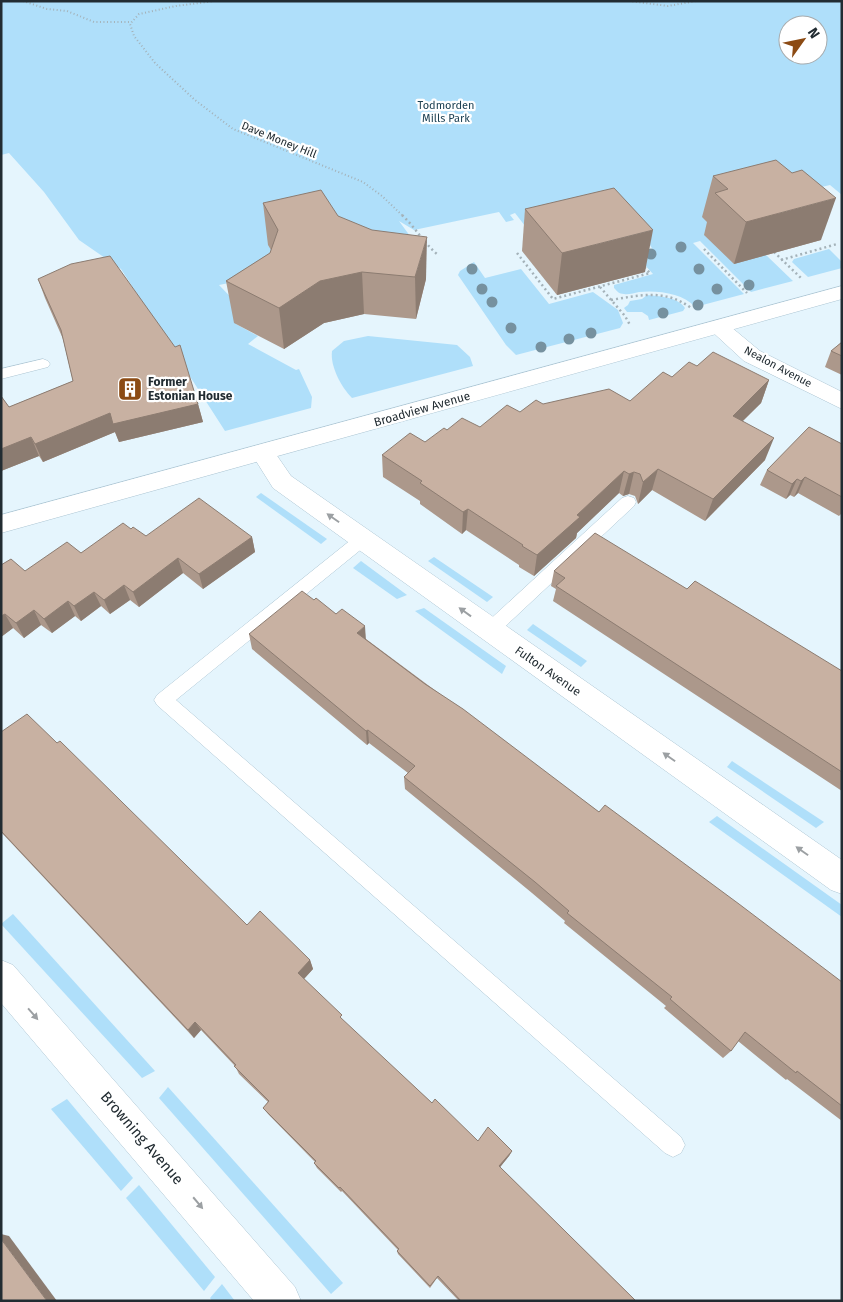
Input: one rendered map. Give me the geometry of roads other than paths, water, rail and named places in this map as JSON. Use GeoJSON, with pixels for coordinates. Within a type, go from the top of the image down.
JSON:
{"type":"FeatureCollection","features":[{"type":"Feature","properties":{"kind":"street","name":"Broadview Avenue"},"geometry":{"type":"LineString","coordinates":[[1,524],[842,292]]}},
{"type":"Feature","properties":{"kind":"street","name":"Nealon Avenue"},"geometry":{"type":"LineString","coordinates":[[718,327],[752,356],[842,401]]}},
{"type":"Feature","properties":{"kind":"street","name":"Fulton Avenue"},"geometry":{"type":"LineString","coordinates":[[263,453],[282,482],[842,879]]}},
{"type":"Feature","properties":{"kind":"street","name":"Browning Avenue"},"geometry":{"type":"LineString","coordinates":[[1,977],[281,1301]]}},
{"type":"Feature","properties":{"kind":"lane"},"geometry":{"type":"LineString","coordinates":[[1,374],[43,364]]}},
{"type":"Feature","properties":{"kind":"lane"},"geometry":{"type":"LineString","coordinates":[[490,630],[628,502]]}},
{"type":"Feature","properties":{"kind":"lane"},"geometry":{"type":"LineString","coordinates":[[363,539],[163,700],[673,1145]]}},
{"type":"Feature","properties":{"kind":"place","name":"Former Estonian House"},"geometry":{"type":"Point","coordinates":[130,389]}},
{"type":"Feature","properties":{"kind":"park label","name":"Todmorden Mills Park"},"geometry":{"type":"Point","coordinates":[446,111]}}]}
